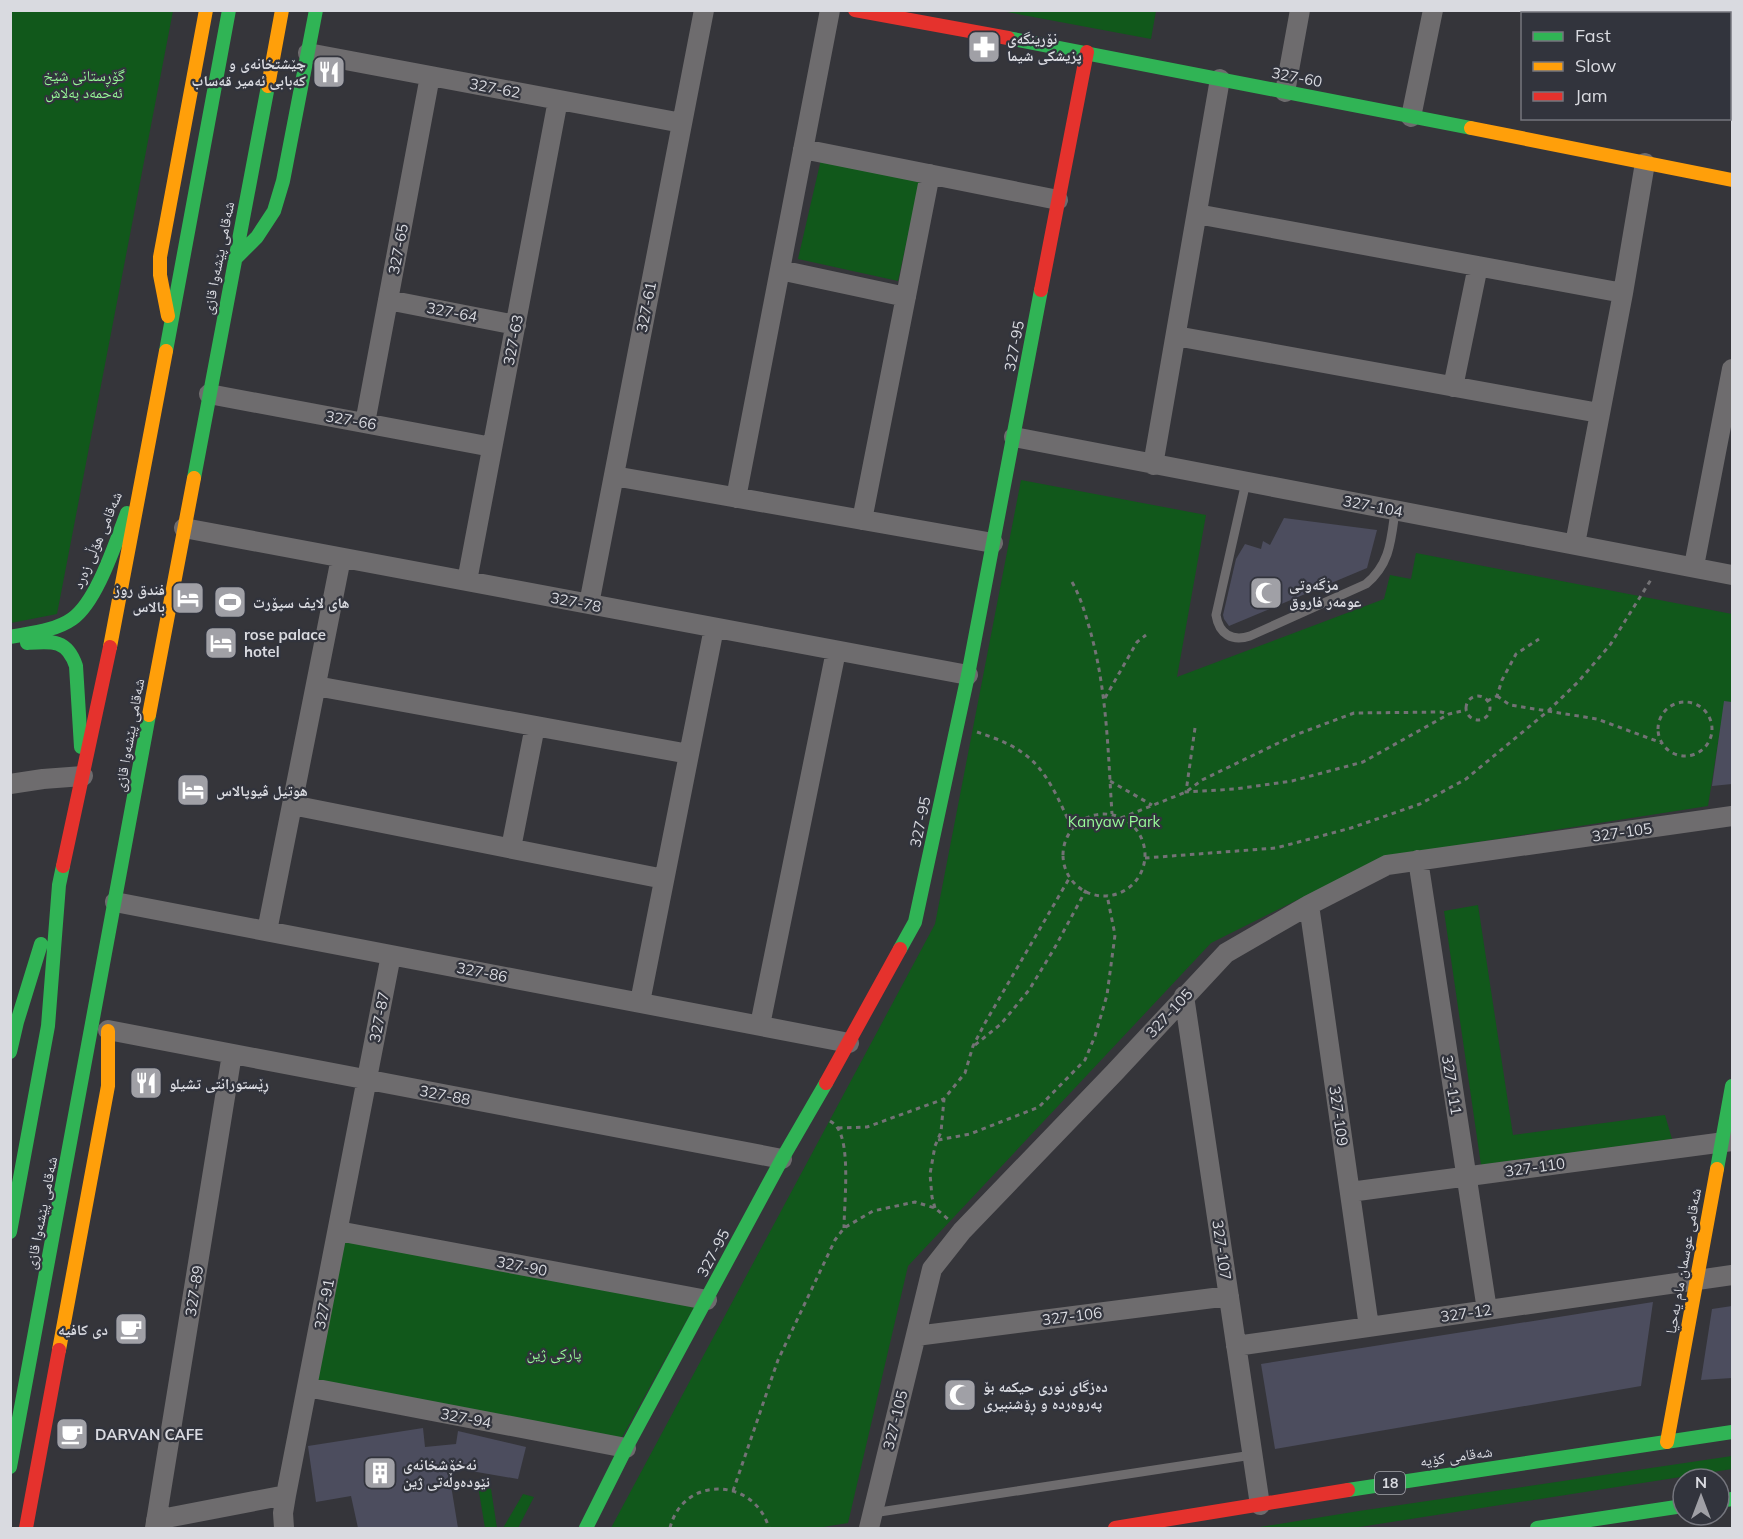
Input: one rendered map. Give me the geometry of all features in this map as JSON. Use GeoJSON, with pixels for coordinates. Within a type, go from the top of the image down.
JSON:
{"type":"FeatureCollection","features":[{"type":"Feature","properties":{"kind":"main road"},"geometry":{"type":"LineString","coordinates":[[170,327],[160,275],[160,257],[206,10]]}},
{"type":"Feature","properties":{"kind":"main road","name":"شەقامی پێشەوا قازی"},"geometry":{"type":"LineString","coordinates":[[10,1232],[48,1026],[59,885],[115,623],[229,10]]}},
{"type":"Feature","properties":{"kind":"main road","name":"شەقامی پێشەوا قازی"},"geometry":{"type":"LineString","coordinates":[[10,1467],[282,10]]}},
{"type":"Feature","properties":{"kind":"main road"},"geometry":{"type":"LineString","coordinates":[[235,259],[257,237],[274,211],[283,182],[316,10]]}},
{"type":"Feature","properties":{"kind":"main road","name":"327-60"},"geometry":{"type":"LineString","coordinates":[[855,10],[938,18],[1086,52],[1732,180]]}},
{"type":"Feature","properties":{"kind":"main road"},"geometry":{"type":"LineString","coordinates":[[262,41],[262,112]]}},
{"type":"Feature","properties":{"kind":"main road","name":"327-95"},"geometry":{"type":"LineString","coordinates":[[586,1528],[626,1448],[782,1159],[814,1106],[915,922],[968,675],[1086,52]]}},
{"type":"Feature","properties":{"kind":"main road","name":"شەقامی هۆڵی زەرد"},"geometry":{"type":"LineString","coordinates":[[10,637],[65,623],[81,612],[93,594],[142,476]]}},
{"type":"Feature","properties":{"kind":"main road"},"geometry":{"type":"LineString","coordinates":[[10,645],[56,642],[63,645],[73,655],[76,666],[83,776]]}},
{"type":"Feature","properties":{"kind":"main road"},"geometry":{"type":"LineString","coordinates":[[10,1052],[59,885]]}},
{"type":"Feature","properties":{"kind":"main road"},"geometry":{"type":"LineString","coordinates":[[26,1528],[108,1086],[108,1030],[103,972]]}},
{"type":"Feature","properties":{"kind":"main road","name":"شەقامی عوسمان مام یەحیا"},"geometry":{"type":"LineString","coordinates":[[1667,1442],[1697,1280],[1727,1142],[1732,1086]]}},
{"type":"Feature","properties":{"kind":"main road","name":"شەقامی کۆیە"},"geometry":{"type":"LineString","coordinates":[[1115,1528],[1403,1481],[1732,1432]]}},
{"type":"Feature","properties":{"kind":"main road"},"geometry":{"type":"LineString","coordinates":[[1537,1528],[1589,1524],[1671,1508]]}},
{"type":"Feature","properties":{"kind":"street","name":"327-61"},"geometry":{"type":"LineString","coordinates":[[589,604],[704,10]]}},
{"type":"Feature","properties":{"kind":"street"},"geometry":{"type":"LineString","coordinates":[[736,498],[830,10]]}},
{"type":"Feature","properties":{"kind":"street"},"geometry":{"type":"LineString","coordinates":[[1284,92],[1300,10]]}},
{"type":"Feature","properties":{"kind":"street"},"geometry":{"type":"LineString","coordinates":[[1411,117],[1433,10]]}},
{"type":"Feature","properties":{"kind":"street","name":"327-62"},"geometry":{"type":"LineString","coordinates":[[308,53],[682,123]]}},
{"type":"Feature","properties":{"kind":"street","name":"327-65"},"geometry":{"type":"LineString","coordinates":[[365,423],[430,76]]}},
{"type":"Feature","properties":{"kind":"street"},"geometry":{"type":"LineString","coordinates":[[1153,465],[1220,79]]}},
{"type":"Feature","properties":{"kind":"street","name":"327-63"},"geometry":{"type":"LineString","coordinates":[[467,581],[558,100]]}},
{"type":"Feature","properties":{"kind":"street"},"geometry":{"type":"LineString","coordinates":[[803,149],[1058,200]]}},
{"type":"Feature","properties":{"kind":"street"},"geometry":{"type":"LineString","coordinates":[[1575,544],[1623,293],[1645,163]]}},
{"type":"Feature","properties":{"kind":"street"},"geometry":{"type":"LineString","coordinates":[[862,520],[930,174]]}},
{"type":"Feature","properties":{"kind":"street"},"geometry":{"type":"LineString","coordinates":[[1197,214],[1623,293]]}},
{"type":"Feature","properties":{"kind":"street"},"geometry":{"type":"LineString","coordinates":[[1453,387],[1478,266]]}},
{"type":"Feature","properties":{"kind":"street"},"geometry":{"type":"LineString","coordinates":[[780,270],[906,297]]}},
{"type":"Feature","properties":{"kind":"street","name":"327-64"},"geometry":{"type":"LineString","coordinates":[[388,300],[516,325]]}},
{"type":"Feature","properties":{"kind":"street"},"geometry":{"type":"LineString","coordinates":[[1176,336],[1599,413]]}},
{"type":"Feature","properties":{"kind":"street"},"geometry":{"type":"LineString","coordinates":[[1694,567],[1732,369]]}},
{"type":"Feature","properties":{"kind":"street","name":"327-66"},"geometry":{"type":"LineString","coordinates":[[209,394],[492,447]]}},
{"type":"Feature","properties":{"kind":"street","name":"327-104"},"geometry":{"type":"LineString","coordinates":[[1014,438],[1732,574]]}},
{"type":"Feature","properties":{"kind":"street"},"geometry":{"type":"LineString","coordinates":[[614,476],[993,543]]}},
{"type":"Feature","properties":{"kind":"street","name":"327-78"},"geometry":{"type":"LineString","coordinates":[[184,528],[968,675]]}},
{"type":"Feature","properties":{"kind":"street"},"geometry":{"type":"LineString","coordinates":[[267,931],[341,558]]}},
{"type":"Feature","properties":{"kind":"street"},"geometry":{"type":"LineString","coordinates":[[640,1002],[714,628]]}},
{"type":"Feature","properties":{"kind":"street"},"geometry":{"type":"LineString","coordinates":[[760,1026],[836,651]]}},
{"type":"Feature","properties":{"kind":"street"},"geometry":{"type":"LineString","coordinates":[[316,686],[689,754]]}},
{"type":"Feature","properties":{"kind":"street"},"geometry":{"type":"LineString","coordinates":[[512,848],[535,726]]}},
{"type":"Feature","properties":{"kind":"street"},"geometry":{"type":"LineString","coordinates":[[10,783],[83,776]]}},
{"type":"Feature","properties":{"kind":"street"},"geometry":{"type":"LineString","coordinates":[[292,805],[664,879]]}},
{"type":"Feature","properties":{"kind":"street","name":"327-105"},"geometry":{"type":"LineString","coordinates":[[871,1521],[932,1269],[962,1231],[1226,953],[1309,905],[1387,865],[1732,816]]}},
{"type":"Feature","properties":{"kind":"street","name":"327-111"},"geometry":{"type":"LineString","coordinates":[[1418,860],[1487,1310]]}},
{"type":"Feature","properties":{"kind":"street","name":"327-86"},"geometry":{"type":"LineString","coordinates":[[115,902],[849,1042]]}},
{"type":"Feature","properties":{"kind":"street","name":"327-109"},"geometry":{"type":"LineString","coordinates":[[1309,905],[1369,1327]]}},
{"type":"Feature","properties":{"kind":"street","name":"327-87"},"geometry":{"type":"LineString","coordinates":[[367,1080],[391,955]]}},
{"type":"Feature","properties":{"kind":"street","name":"327-107"},"geometry":{"type":"LineString","coordinates":[[1184,996],[1260,1505]]}},
{"type":"Feature","properties":{"kind":"street","name":"327-88"},"geometry":{"type":"LineString","coordinates":[[108,1030],[782,1159]]}},
{"type":"Feature","properties":{"kind":"street","name":"327-89"},"geometry":{"type":"LineString","coordinates":[[156,1524],[232,1054]]}},
{"type":"Feature","properties":{"kind":"street","name":"327-91"},"geometry":{"type":"LineString","coordinates":[[284,1528],[283,1513],[286,1495],[367,1080]]}},
{"type":"Feature","properties":{"kind":"street","name":"327-110"},"geometry":{"type":"LineString","coordinates":[[1350,1192],[1727,1142]]}},
{"type":"Feature","properties":{"kind":"street","name":"327-90"},"geometry":{"type":"LineString","coordinates":[[338,1231],[707,1300]]}},
{"type":"Feature","properties":{"kind":"street","name":"327-12"},"geometry":{"type":"LineString","coordinates":[[1236,1346],[1732,1275]]}},
{"type":"Feature","properties":{"kind":"street","name":"327-106"},"geometry":{"type":"LineString","coordinates":[[916,1336],[1229,1296]]}},
{"type":"Feature","properties":{"kind":"street","name":"327-94"},"geometry":{"type":"LineString","coordinates":[[307,1387],[626,1448]]}},
{"type":"Feature","properties":{"kind":"street"},"geometry":{"type":"LineString","coordinates":[[156,1524],[286,1495]]}},
{"type":"Feature","properties":{"kind":"lane"},"geometry":{"type":"LineString","coordinates":[[1246,482],[1216,615],[1221,630],[1234,639],[1250,636],[1366,584],[1384,564],[1389,551],[1395,511]]}},
{"type":"Feature","properties":{"kind":"lane"},"geometry":{"type":"LineString","coordinates":[[871,1521],[1252,1455]]}},
{"type":"Feature","properties":{"kind":"path"},"geometry":{"type":"LineString","coordinates":[[1145,858],[1276,848],[1351,828],[1420,804],[1466,779],[1548,711],[1578,682],[1610,645],[1654,576],[1661,561]]}},
{"type":"Feature","properties":{"kind":"path"},"geometry":{"type":"LineString","coordinates":[[1072,582],[1081,597],[1097,656],[1104,700],[1112,814]]}},
{"type":"Feature","properties":{"kind":"path"},"geometry":{"type":"LineString","coordinates":[[1104,700],[1137,642],[1146,635]]}},
{"type":"Feature","properties":{"kind":"path"},"geometry":{"type":"LineString","coordinates":[[1487,701],[1497,696],[1502,680],[1516,654],[1539,639]]}},
{"type":"Feature","properties":{"kind":"path"},"geometry":{"type":"LineString","coordinates":[[1473,696],[1481,696],[1490,704],[1490,712],[1481,720],[1470,717],[1466,710],[1467,702],[1473,696]]}},
{"type":"Feature","properties":{"kind":"path"},"geometry":{"type":"LineString","coordinates":[[1497,696],[1510,705],[1598,719],[1662,743],[1668,750],[1683,756],[1700,752],[1710,739],[1711,722],[1707,714],[1694,704],[1683,702],[1672,705],[1664,712],[1659,722],[1658,733],[1662,743]]}},
{"type":"Feature","properties":{"kind":"path"},"geometry":{"type":"LineString","coordinates":[[1186,792],[1235,789],[1292,781],[1363,762],[1449,714],[1466,710]]}},
{"type":"Feature","properties":{"kind":"path"},"geometry":{"type":"LineString","coordinates":[[1121,818],[1186,792],[1202,780],[1295,735],[1354,713],[1441,712],[1449,714]]}},
{"type":"Feature","properties":{"kind":"path"},"geometry":{"type":"LineString","coordinates":[[957,725],[994,737],[1021,751],[1045,776],[1072,828]]}},
{"type":"Feature","properties":{"kind":"path"},"geometry":{"type":"LineString","coordinates":[[1186,792],[1195,728]]}},
{"type":"Feature","properties":{"kind":"path"},"geometry":{"type":"LineString","coordinates":[[1110,781],[1152,806]]}},
{"type":"Feature","properties":{"kind":"path"},"geometry":{"type":"LineString","coordinates":[[1097,814],[1112,814],[1126,820],[1137,830],[1144,844],[1145,858],[1138,878],[1128,888],[1107,895],[1093,894],[1078,886],[1070,877],[1063,856],[1065,842],[1072,828],[1083,819],[1097,814]]}},
{"type":"Feature","properties":{"kind":"path"},"geometry":{"type":"LineString","coordinates":[[935,1208],[930,1174],[940,1132],[944,1100],[965,1073],[973,1046],[985,1023],[1070,877]]}},
{"type":"Feature","properties":{"kind":"path"},"geometry":{"type":"LineString","coordinates":[[973,1046],[1001,1024],[1029,990],[1086,890]]}},
{"type":"Feature","properties":{"kind":"path"},"geometry":{"type":"LineString","coordinates":[[938,1140],[970,1134],[1039,1107],[1085,1060],[1107,995],[1115,935],[1107,895]]}},
{"type":"Feature","properties":{"kind":"path"},"geometry":{"type":"LineString","coordinates":[[838,1128],[867,1127],[944,1100]]}},
{"type":"Feature","properties":{"kind":"path"},"geometry":{"type":"LineString","coordinates":[[814,1106],[838,1128],[843,1144],[846,1165],[844,1228]]}},
{"type":"Feature","properties":{"kind":"path"},"geometry":{"type":"LineString","coordinates":[[734,1491],[778,1360],[835,1240],[844,1228],[873,1211],[915,1202],[935,1208],[962,1231]]}},
{"type":"Feature","properties":{"kind":"path"},"geometry":{"type":"LineString","coordinates":[[670,1528],[685,1502],[711,1489],[734,1491],[744,1495],[761,1510],[769,1528]]}},
{"type":"Feature","properties":{"kind":"green space"},"geometry":{"type":"Polygon","coordinates":[[[1156,10],[1151,39],[1002,11],[1156,10]]]}},
{"type":"Feature","properties":{"kind":"green space","name":"گۆڕستانی شێخ ئەحمەد بەلاش"},"geometry":{"type":"Polygon","coordinates":[[[11,11],[173,11],[57,614],[11,623],[11,11]]]}},
{"type":"Feature","properties":{"kind":"green space"},"geometry":{"type":"Polygon","coordinates":[[[822,155],[921,177],[898,281],[798,259],[822,155]]]}},
{"type":"Feature","properties":{"kind":"green space","name":"Kanyaw Park"},"geometry":{"type":"Polygon","coordinates":[[[1021,480],[1206,515],[1177,677],[1384,599],[1390,575],[1411,579],[1416,553],[1732,614],[1732,713],[1723,712],[1708,806],[1383,857],[1211,943],[908,1266],[848,1523],[817,1528],[611,1528],[935,924],[1021,480]]]}},
{"type":"Feature","properties":{"kind":"green space"},"geometry":{"type":"Polygon","coordinates":[[[1478,905],[1513,1135],[1665,1115],[1672,1139],[1481,1165],[1444,911],[1478,905]]]}},
{"type":"Feature","properties":{"kind":"green space","name":"پارکی ژین"},"geometry":{"type":"Polygon","coordinates":[[[342,1237],[696,1303],[620,1441],[313,1383],[342,1237]]]}},
{"type":"Feature","properties":{"kind":"green space"},"geometry":{"type":"Polygon","coordinates":[[[1732,1456],[1732,1469],[1731,1467],[1671,1467],[1671,1478],[1353,1528],[1254,1528],[1732,1456]]]}},
{"type":"Feature","properties":{"kind":"green space"},"geometry":{"type":"Polygon","coordinates":[[[478,1486],[491,1489],[497,1528],[485,1528],[478,1486]]]}},
{"type":"Feature","properties":{"kind":"green space"},"geometry":{"type":"Polygon","coordinates":[[[523,1494],[534,1497],[518,1528],[503,1528],[523,1494]]]}},
{"type":"Feature","properties":{"kind":"building","name":"مزگەوتی عومەر فاروق"},"geometry":{"type":"Polygon","coordinates":[[[1284,518],[1377,530],[1367,568],[1229,626],[1223,615],[1236,559],[1245,544],[1261,549],[1263,541],[1270,545],[1284,518]]]}},
{"type":"Feature","properties":{"kind":"building"},"geometry":{"type":"Polygon","coordinates":[[[1724,701],[1732,702],[1732,784],[1712,786],[1724,701]]]}},
{"type":"Feature","properties":{"kind":"building"},"geometry":{"type":"Polygon","coordinates":[[[1653,1302],[1641,1386],[1275,1449],[1261,1364],[1653,1302]]]}},
{"type":"Feature","properties":{"kind":"building"},"geometry":{"type":"Polygon","coordinates":[[[1732,1306],[1732,1378],[1701,1380],[1712,1309],[1732,1306]]]}},
{"type":"Feature","properties":{"kind":"building","name":"نەخۆشخانەی نێودەوڵەتی ژین"},"geometry":{"type":"Polygon","coordinates":[[[423,1428],[425,1447],[456,1444],[458,1431],[526,1447],[518,1479],[448,1467],[458,1528],[358,1528],[351,1496],[316,1502],[308,1446],[423,1428]]]}},
{"type":"Feature","properties":{"kind":"traffic: fast"},"geometry":{"type":"LineString","coordinates":[[166,351],[229,10]]}},
{"type":"Feature","properties":{"kind":"traffic: fast"},"geometry":{"type":"LineString","coordinates":[[235,259],[257,237],[274,211],[283,181],[316,10]]}},
{"type":"Feature","properties":{"kind":"traffic: fast"},"geometry":{"type":"LineString","coordinates":[[1008,38],[1471,128]]}},
{"type":"Feature","properties":{"kind":"traffic: fast"},"geometry":{"type":"LineString","coordinates":[[194,478],[268,86]]}},
{"type":"Feature","properties":{"kind":"traffic: fast"},"geometry":{"type":"LineString","coordinates":[[900,949],[915,922],[968,675],[1041,290]]}},
{"type":"Feature","properties":{"kind":"traffic: fast"},"geometry":{"type":"LineString","coordinates":[[10,637],[58,626],[81,611],[105,570],[127,513]]}},
{"type":"Feature","properties":{"kind":"traffic: fast"},"geometry":{"type":"LineString","coordinates":[[27,643],[58,644],[63,646],[72,657],[76,666],[81,747]]}},
{"type":"Feature","properties":{"kind":"traffic: fast"},"geometry":{"type":"LineString","coordinates":[[10,1467],[149,715]]}},
{"type":"Feature","properties":{"kind":"traffic: fast"},"geometry":{"type":"LineString","coordinates":[[10,1232],[48,1026],[59,885],[63,866]]}},
{"type":"Feature","properties":{"kind":"traffic: fast"},"geometry":{"type":"LineString","coordinates":[[10,1052],[41,944]]}},
{"type":"Feature","properties":{"kind":"traffic: fast"},"geometry":{"type":"LineString","coordinates":[[586,1528],[626,1448],[782,1159],[826,1083]]}},
{"type":"Feature","properties":{"kind":"traffic: fast"},"geometry":{"type":"LineString","coordinates":[[1717,1169],[1732,1086]]}},
{"type":"Feature","properties":{"kind":"traffic: fast"},"geometry":{"type":"LineString","coordinates":[[1348,1490],[1732,1432]]}},
{"type":"Feature","properties":{"kind":"traffic: fast"},"geometry":{"type":"LineString","coordinates":[[1537,1528],[1671,1508]]}},
{"type":"Feature","properties":{"kind":"traffic: slow"},"geometry":{"type":"LineString","coordinates":[[168,316],[160,275],[160,257],[206,10]]}},
{"type":"Feature","properties":{"kind":"traffic: slow"},"geometry":{"type":"LineString","coordinates":[[268,86],[282,10]]}},
{"type":"Feature","properties":{"kind":"traffic: slow"},"geometry":{"type":"LineString","coordinates":[[1471,128],[1732,180]]}},
{"type":"Feature","properties":{"kind":"traffic: slow"},"geometry":{"type":"LineString","coordinates":[[110,647],[166,351]]}},
{"type":"Feature","properties":{"kind":"traffic: slow"},"geometry":{"type":"LineString","coordinates":[[149,715],[194,478]]}},
{"type":"Feature","properties":{"kind":"traffic: slow"},"geometry":{"type":"LineString","coordinates":[[59,1350],[108,1086],[108,1031]]}},
{"type":"Feature","properties":{"kind":"traffic: slow"},"geometry":{"type":"LineString","coordinates":[[1667,1442],[1717,1169]]}},
{"type":"Feature","properties":{"kind":"traffic: jam"},"geometry":{"type":"LineString","coordinates":[[855,10],[1008,38]]}},
{"type":"Feature","properties":{"kind":"traffic: jam"},"geometry":{"type":"LineString","coordinates":[[1041,290],[1087,52]]}},
{"type":"Feature","properties":{"kind":"traffic: jam"},"geometry":{"type":"LineString","coordinates":[[63,866],[110,647]]}},
{"type":"Feature","properties":{"kind":"traffic: jam"},"geometry":{"type":"LineString","coordinates":[[826,1083],[900,949]]}},
{"type":"Feature","properties":{"kind":"traffic: jam"},"geometry":{"type":"LineString","coordinates":[[26,1528],[59,1350]]}},
{"type":"Feature","properties":{"kind":"traffic: jam"},"geometry":{"type":"LineString","coordinates":[[1115,1528],[1348,1490]]}},
{"type":"Feature","properties":{"kind":"place","name":"نۆرینگەی پزیشکی شیما"},"geometry":{"type":"Point","coordinates":[984,47]}},
{"type":"Feature","properties":{"kind":"place","name":"چێشتخانەی و کەبابی ئەمیر قەساب"},"geometry":{"type":"Point","coordinates":[329,72]}},
{"type":"Feature","properties":{"kind":"place","name":"مزگەوتی عومەر فاروق"},"geometry":{"type":"Point","coordinates":[1266,593]}},
{"type":"Feature","properties":{"kind":"place","name":"فندق روز بالاس"},"geometry":{"type":"Point","coordinates":[188,598]}},
{"type":"Feature","properties":{"kind":"place","name":"های لایف سپۆرت"},"geometry":{"type":"Point","coordinates":[230,602]}},
{"type":"Feature","properties":{"kind":"place","name":"rose palace hotel"},"geometry":{"type":"Point","coordinates":[221,643]}},
{"type":"Feature","properties":{"kind":"place","name":"هوتیل ڤیوپالاس"},"geometry":{"type":"Point","coordinates":[193,790]}},
{"type":"Feature","properties":{"kind":"place","name":"ڕێستورانتی تشیلو"},"geometry":{"type":"Point","coordinates":[146,1083]}},
{"type":"Feature","properties":{"kind":"place","name":"دى كافيه"},"geometry":{"type":"Point","coordinates":[131,1329]}},
{"type":"Feature","properties":{"kind":"place","name":"دەزگای نوری حیکمە بۆ پەروەردە و ڕۆشنبیری"},"geometry":{"type":"Point","coordinates":[960,1395]}},
{"type":"Feature","properties":{"kind":"place","name":"DARVAN CAFE"},"geometry":{"type":"Point","coordinates":[72,1434]}},
{"type":"Feature","properties":{"kind":"place","name":"نەخۆشخانەی نێودەوڵەتی ژین"},"geometry":{"type":"Point","coordinates":[380,1473]}}]}
